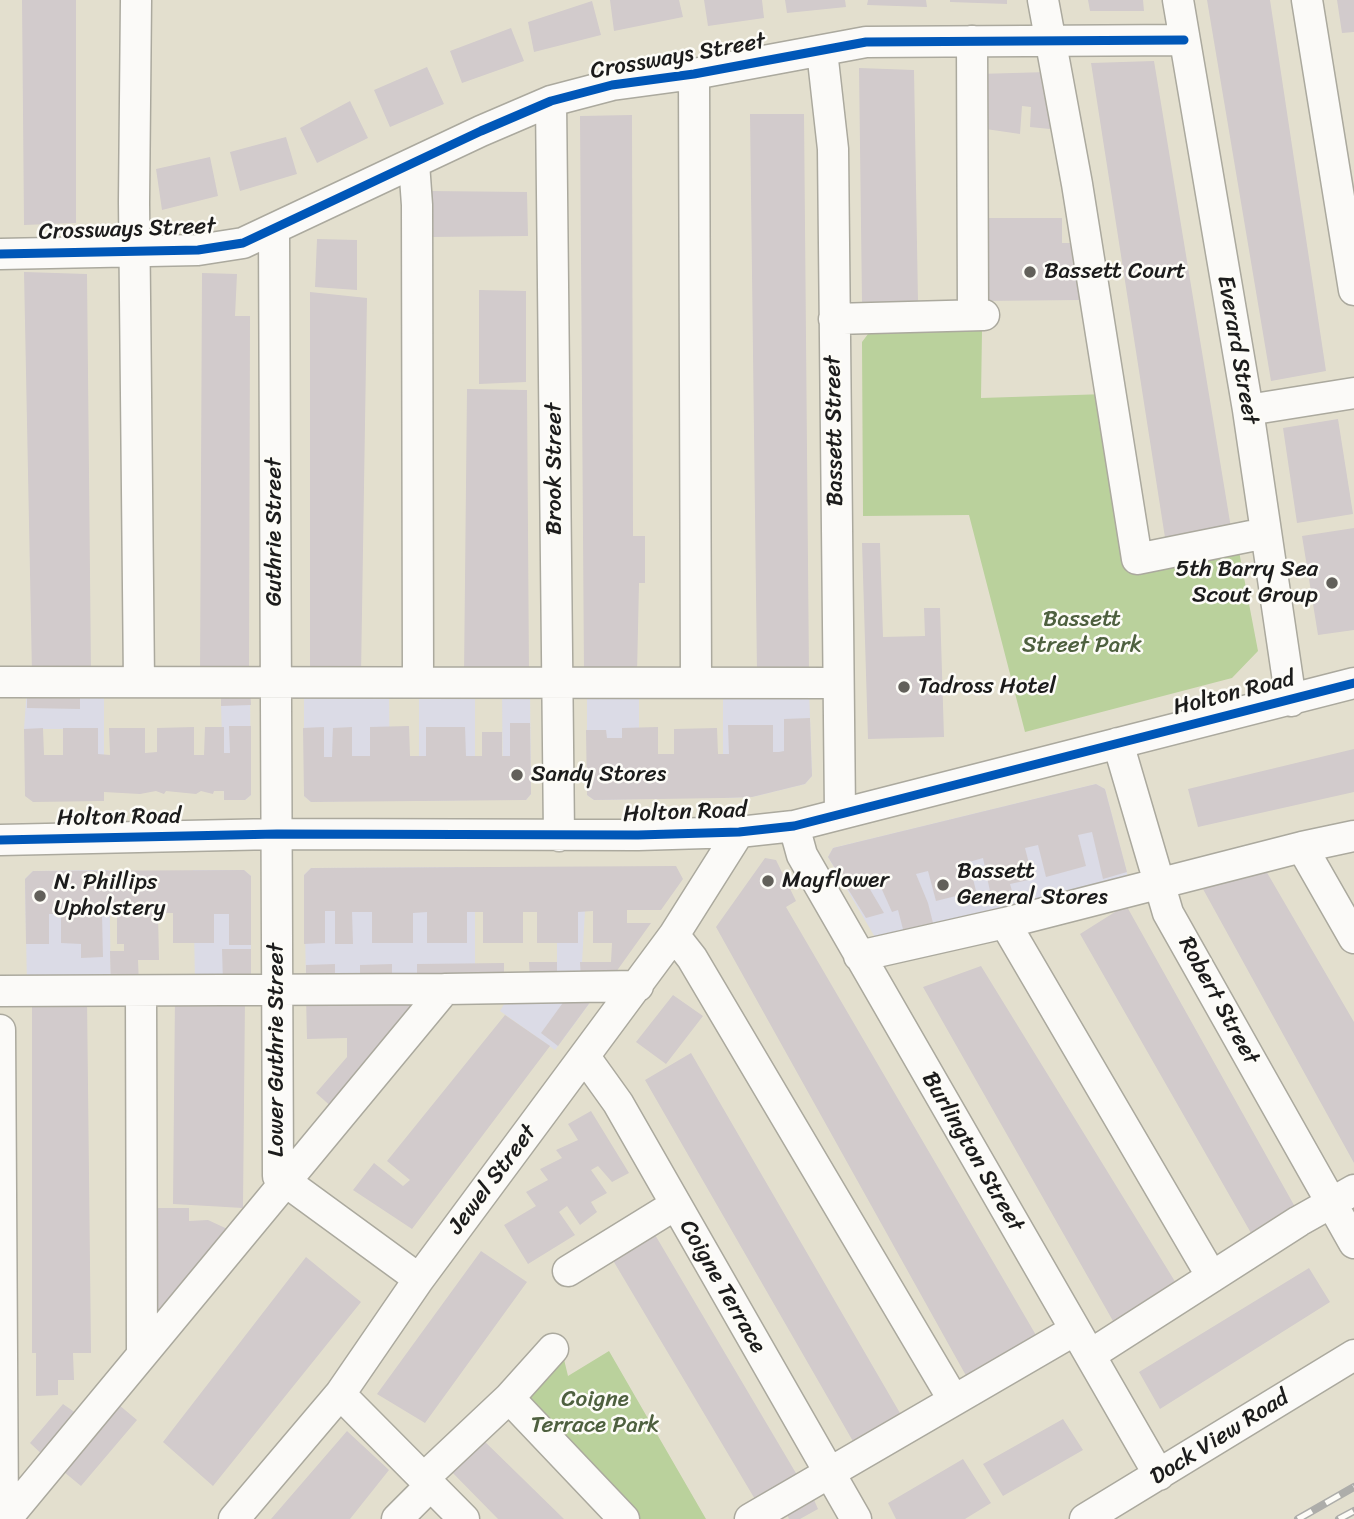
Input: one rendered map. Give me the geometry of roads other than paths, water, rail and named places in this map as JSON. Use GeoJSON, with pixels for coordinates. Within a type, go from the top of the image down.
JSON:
{"type":"FeatureCollection","features":[{"type":"Feature","properties":{"kind":"street"},"geometry":{"type":"LineString","coordinates":[[136,0],[134,251],[139,682]]}},
{"type":"Feature","properties":{"kind":"street"},"geometry":{"type":"LineString","coordinates":[[1043,0],[1077,184],[1138,559],[1266,533]]}},
{"type":"Feature","properties":{"kind":"street","name":"Everard Street"},"geometry":{"type":"LineString","coordinates":[[1178,0],[1248,410],[1291,701]]}},
{"type":"Feature","properties":{"kind":"street"},"geometry":{"type":"LineString","coordinates":[[1307,0],[1354,290]]}},
{"type":"Feature","properties":{"kind":"street","name":"Crossways Street"},"geometry":{"type":"LineString","coordinates":[[0,254],[198,250],[243,243],[551,101],[612,85],[694,74],[866,42],[1051,43],[1184,40]]}},
{"type":"Feature","properties":{"kind":"street"},"geometry":{"type":"LineString","coordinates":[[834,319],[979,316],[972,41]]}},
{"type":"Feature","properties":{"kind":"street","name":"Bassett Street"},"geometry":{"type":"LineString","coordinates":[[822,51],[833,149],[840,812]]}},
{"type":"Feature","properties":{"kind":"street"},"geometry":{"type":"LineString","coordinates":[[694,74],[696,681]]}},
{"type":"Feature","properties":{"kind":"street","name":"Brook Street"},"geometry":{"type":"LineString","coordinates":[[551,101],[559,836]]}},
{"type":"Feature","properties":{"kind":"street"},"geometry":{"type":"LineString","coordinates":[[414,163],[417,205],[418,681]]}},
{"type":"Feature","properties":{"kind":"street","name":"Guthrie Street"},"geometry":{"type":"LineString","coordinates":[[274,229],[276,834]]}},
{"type":"Feature","properties":{"kind":"street"},"geometry":{"type":"LineString","coordinates":[[1248,410],[1354,393]]}},
{"type":"Feature","properties":{"kind":"street"},"geometry":{"type":"LineString","coordinates":[[0,682],[838,683]]}},
{"type":"Feature","properties":{"kind":"street","name":"Holton Road"},"geometry":{"type":"LineString","coordinates":[[0,840],[276,834],[559,836],[739,832],[794,826],[840,812],[1291,701],[1354,683]]}},
{"type":"Feature","properties":{"kind":"street","name":"Robert Street"},"geometry":{"type":"LineString","coordinates":[[1118,743],[1168,913],[1342,1195],[1354,1243]]}},
{"type":"Feature","properties":{"kind":"street","name":"Burlington Street"},"geometry":{"type":"LineString","coordinates":[[794,826],[802,855],[1159,1475]]}},
{"type":"Feature","properties":{"kind":"street","name":"Jewel Street"},"geometry":{"type":"LineString","coordinates":[[234,1519],[341,1394],[419,1279],[638,986],[674,935],[739,832]]}},
{"type":"Feature","properties":{"kind":"street","name":"Lower Guthrie Street"},"geometry":{"type":"LineString","coordinates":[[276,834],[278,1177],[419,1279]]}},
{"type":"Feature","properties":{"kind":"street"},"geometry":{"type":"LineString","coordinates":[[859,956],[1158,886],[1302,846],[1354,836]]}},
{"type":"Feature","properties":{"kind":"street"},"geometry":{"type":"LineString","coordinates":[[1302,846],[1354,938]]}},
{"type":"Feature","properties":{"kind":"street"},"geometry":{"type":"LineString","coordinates":[[1005,923],[1212,1277]]}},
{"type":"Feature","properties":{"kind":"street"},"geometry":{"type":"LineString","coordinates":[[674,935],[692,958],[953,1399]]}},
{"type":"Feature","properties":{"kind":"street"},"geometry":{"type":"LineString","coordinates":[[0,991],[277,991],[638,986]]}},
{"type":"Feature","properties":{"kind":"street"},"geometry":{"type":"LineString","coordinates":[[4,1519],[445,989]]}},
{"type":"Feature","properties":{"kind":"street"},"geometry":{"type":"LineString","coordinates":[[141,990],[142,1355]]}},
{"type":"Feature","properties":{"kind":"street"},"geometry":{"type":"LineString","coordinates":[[0,1030],[4,1519]]}},
{"type":"Feature","properties":{"kind":"street","name":"Coigne Terrace"},"geometry":{"type":"LineString","coordinates":[[585,1057],[618,1103],[856,1519]]}},
{"type":"Feature","properties":{"kind":"street"},"geometry":{"type":"LineString","coordinates":[[750,1519],[953,1399],[1083,1342],[1212,1277],[1342,1195]]}},
{"type":"Feature","properties":{"kind":"street"},"geometry":{"type":"LineString","coordinates":[[568,1271],[676,1205]]}},
{"type":"Feature","properties":{"kind":"street"},"geometry":{"type":"LineString","coordinates":[[397,1519],[427,1481],[554,1349]]}},
{"type":"Feature","properties":{"kind":"street","name":"Dock View Road"},"geometry":{"type":"LineString","coordinates":[[1085,1519],[1354,1355]]}},
{"type":"Feature","properties":{"kind":"street"},"geometry":{"type":"LineString","coordinates":[[341,1394],[464,1519]]}},
{"type":"Feature","properties":{"kind":"street"},"geometry":{"type":"LineString","coordinates":[[509,1398],[624,1519]]}},
{"type":"Feature","properties":{"kind":"railway"},"geometry":{"type":"LineString","coordinates":[[1298,1519],[1354,1487]]}},
{"type":"Feature","properties":{"kind":"railway"},"geometry":{"type":"LineString","coordinates":[[1339,1519],[1354,1511]]}},
{"type":"Feature","properties":{"kind":"place","name":"Bassett Court"},"geometry":{"type":"Point","coordinates":[1030,272]}},
{"type":"Feature","properties":{"kind":"place","name":"5th Barry Sea Scout Group"},"geometry":{"type":"Point","coordinates":[1332,583]}},
{"type":"Feature","properties":{"kind":"place","name":"Tadross Hotel"},"geometry":{"type":"Point","coordinates":[904,687]}},
{"type":"Feature","properties":{"kind":"place","name":"Sandy Stores"},"geometry":{"type":"Point","coordinates":[517,775]}},
{"type":"Feature","properties":{"kind":"place","name":"Mayflower"},"geometry":{"type":"Point","coordinates":[768,881]}},
{"type":"Feature","properties":{"kind":"place","name":"Bassett General Stores"},"geometry":{"type":"Point","coordinates":[943,885]}},
{"type":"Feature","properties":{"kind":"place","name":"N. Phillips Upholstery"},"geometry":{"type":"Point","coordinates":[40,896]}},
{"type":"Feature","properties":{"kind":"park label","name":"Bassett Street Park"},"geometry":{"type":"Point","coordinates":[1082,633]}},
{"type":"Feature","properties":{"kind":"park label","name":"Coigne Terrace Park"},"geometry":{"type":"Point","coordinates":[595,1413]}}]}
